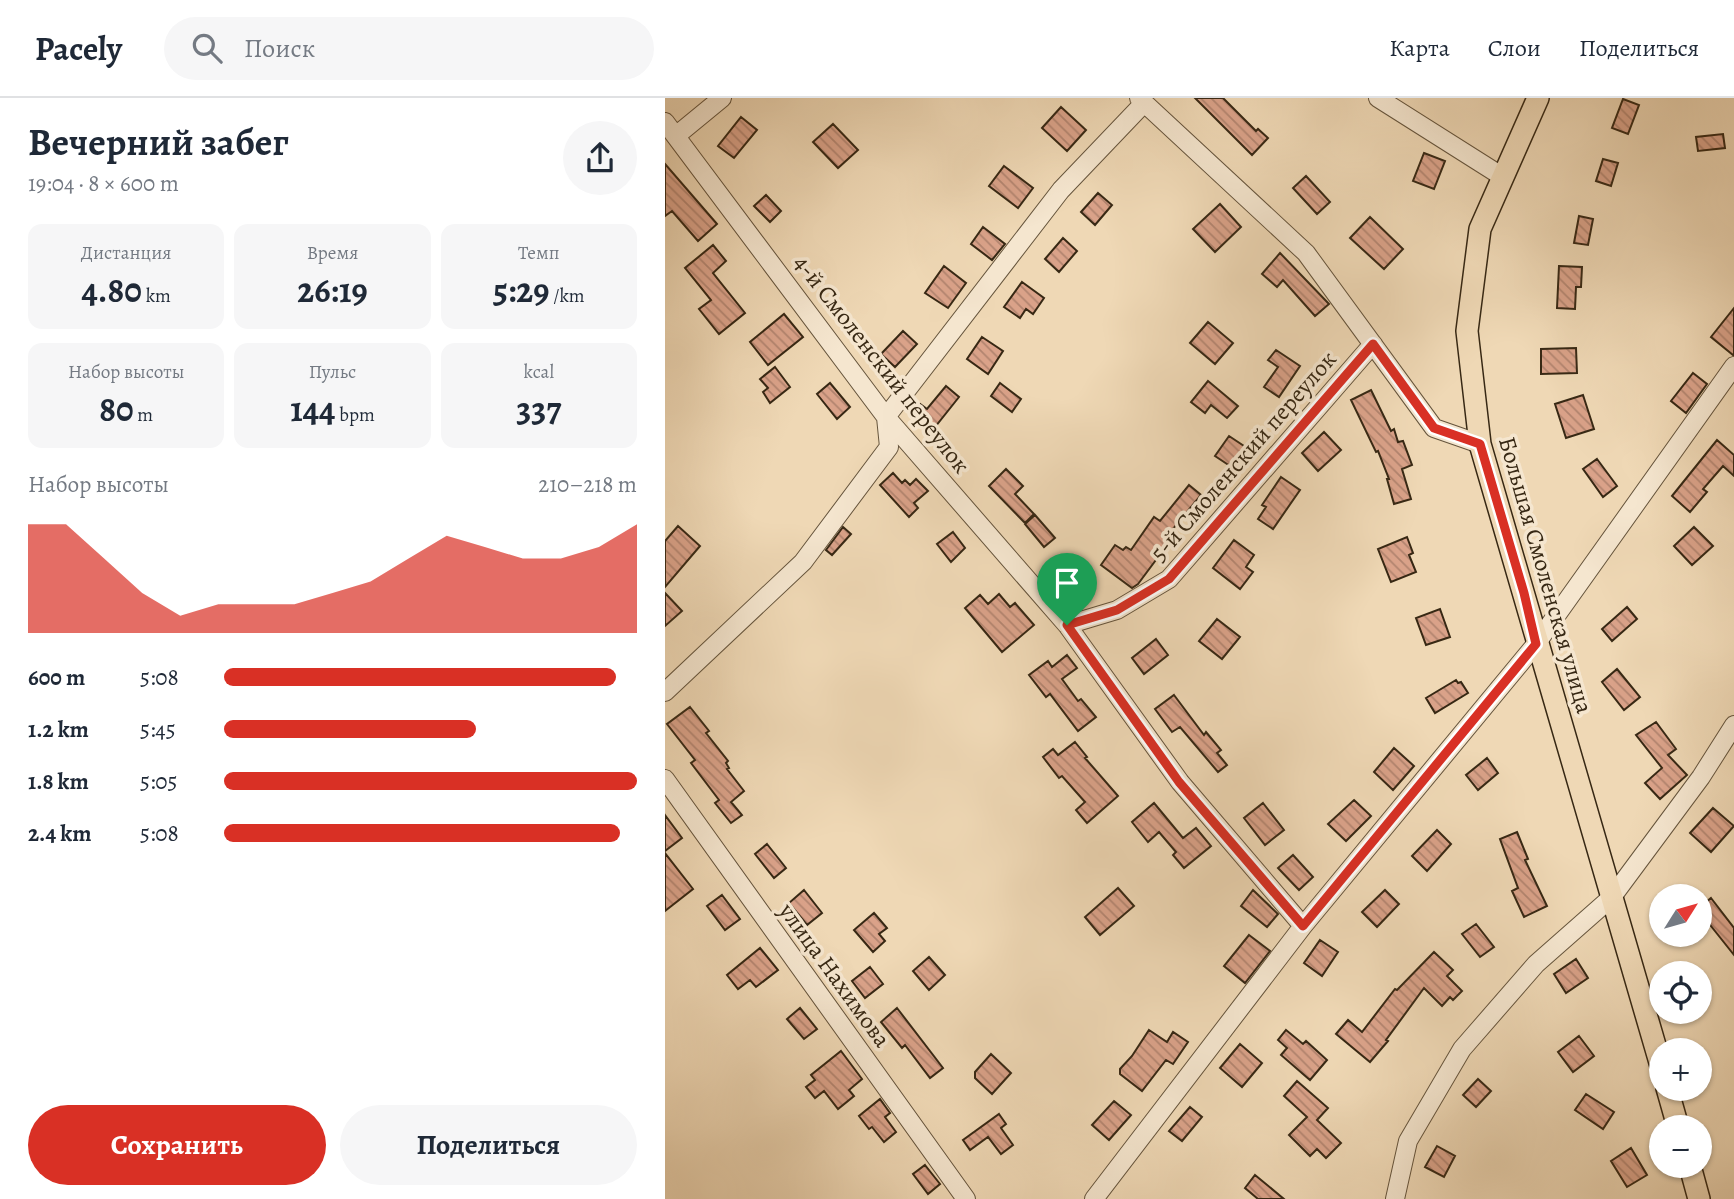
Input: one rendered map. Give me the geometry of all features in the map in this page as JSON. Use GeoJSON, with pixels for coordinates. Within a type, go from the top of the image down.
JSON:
{"type":"FeatureCollection","features":[{"type":"Feature","properties":{"kind":"main road","name":"Большая Смоленская улица"},"geometry":{"type":"LineString","coordinates":[[1538,98],[1480,229],[1467,331],[1480,444],[1524,593],[1536,644],[1653,1038]]}},
{"type":"Feature","properties":{"kind":"main road"},"geometry":{"type":"LineString","coordinates":[[1693,1178],[1699,1199]]}},
{"type":"Feature","properties":{"kind":"street"},"geometry":{"type":"LineString","coordinates":[[671,129],[722,98]]}},
{"type":"Feature","properties":{"kind":"street"},"geometry":{"type":"LineString","coordinates":[[1378,98],[1503,177]]}},
{"type":"Feature","properties":{"kind":"street"},"geometry":{"type":"LineString","coordinates":[[665,692],[803,562],[889,447],[886,417],[1061,190],[1142,101],[1306,253],[1434,428],[1480,444]]}},
{"type":"Feature","properties":{"kind":"street","name":"4-й Смоленский переулок"},"geometry":{"type":"LineString","coordinates":[[671,129],[886,417],[1067,625],[1179,782],[1303,926]]}},
{"type":"Feature","properties":{"kind":"street","name":"5-й Смоленский переулок"},"geometry":{"type":"LineString","coordinates":[[1067,625],[1117,610],[1169,579],[1373,344]]}},
{"type":"Feature","properties":{"kind":"street"},"geometry":{"type":"LineString","coordinates":[[1094,1199],[1303,926],[1536,644],[1734,366]]}},
{"type":"Feature","properties":{"kind":"street"},"geometry":{"type":"LineString","coordinates":[[1395,1199],[1408,1141],[1462,1049],[1536,964],[1612,897],[1701,777],[1734,725]]}},
{"type":"Feature","properties":{"kind":"street","name":"улица Нахимова"},"geometry":{"type":"LineString","coordinates":[[665,779],[966,1199]]}},
{"type":"Feature","properties":{"kind":"building"},"geometry":{"type":"Polygon","coordinates":[[[1195,98],[1223,98],[1256,131],[1258,129],[1268,138],[1252,155],[1195,98]]]}},
{"type":"Feature","properties":{"kind":"building"},"geometry":{"type":"Polygon","coordinates":[[[1623,99],[1639,105],[1628,134],[1612,128],[1623,99]]]}},
{"type":"Feature","properties":{"kind":"building"},"geometry":{"type":"Polygon","coordinates":[[[1061,107],[1086,130],[1067,151],[1042,128],[1061,107]]]}},
{"type":"Feature","properties":{"kind":"building"},"geometry":{"type":"Polygon","coordinates":[[[741,117],[757,130],[734,158],[718,146],[741,117]]]}},
{"type":"Feature","properties":{"kind":"building"},"geometry":{"type":"Polygon","coordinates":[[[833,124],[858,150],[838,168],[813,142],[833,124]]]}},
{"type":"Feature","properties":{"kind":"building"},"geometry":{"type":"Polygon","coordinates":[[[1723,134],[1725,148],[1698,151],[1696,137],[1723,134]]]}},
{"type":"Feature","properties":{"kind":"building"},"geometry":{"type":"Polygon","coordinates":[[[1424,153],[1445,161],[1434,189],[1413,181],[1424,153]]]}},
{"type":"Feature","properties":{"kind":"building"},"geometry":{"type":"Polygon","coordinates":[[[1603,159],[1618,163],[1611,186],[1596,181],[1603,159]]]}},
{"type":"Feature","properties":{"kind":"building"},"geometry":{"type":"Polygon","coordinates":[[[665,164],[717,224],[698,241],[672,211],[665,216],[665,164]]]}},
{"type":"Feature","properties":{"kind":"building"},"geometry":{"type":"Polygon","coordinates":[[[1004,166],[1033,188],[1018,208],[989,186],[1004,166]]]}},
{"type":"Feature","properties":{"kind":"building"},"geometry":{"type":"Polygon","coordinates":[[[1306,176],[1330,202],[1317,214],[1293,188],[1306,176]]]}},
{"type":"Feature","properties":{"kind":"building"},"geometry":{"type":"Polygon","coordinates":[[[1098,193],[1112,205],[1095,225],[1081,212],[1098,193]]]}},
{"type":"Feature","properties":{"kind":"building"},"geometry":{"type":"Polygon","coordinates":[[[766,195],[781,211],[770,222],[754,206],[766,195]]]}},
{"type":"Feature","properties":{"kind":"building"},"geometry":{"type":"Polygon","coordinates":[[[1220,204],[1241,227],[1215,252],[1193,229],[1220,204]]]}},
{"type":"Feature","properties":{"kind":"building"},"geometry":{"type":"Polygon","coordinates":[[[1579,216],[1593,219],[1588,245],[1574,243],[1579,216]]]}},
{"type":"Feature","properties":{"kind":"building"},"geometry":{"type":"Polygon","coordinates":[[[1370,217],[1403,249],[1384,269],[1350,238],[1370,217]]]}},
{"type":"Feature","properties":{"kind":"building"},"geometry":{"type":"Polygon","coordinates":[[[983,227],[1005,244],[992,260],[971,244],[983,227]]]}},
{"type":"Feature","properties":{"kind":"building"},"geometry":{"type":"Polygon","coordinates":[[[1063,238],[1077,251],[1059,272],[1045,259],[1063,238]]]}},
{"type":"Feature","properties":{"kind":"building"},"geometry":{"type":"Polygon","coordinates":[[[713,245],[726,261],[713,273],[745,313],[719,334],[699,309],[711,300],[685,268],[713,245]]]}},
{"type":"Feature","properties":{"kind":"building"},"geometry":{"type":"Polygon","coordinates":[[[1280,253],[1329,304],[1315,316],[1283,280],[1277,287],[1262,274],[1280,253]]]}},
{"type":"Feature","properties":{"kind":"building"},"geometry":{"type":"Polygon","coordinates":[[[944,266],[966,283],[948,308],[925,293],[944,266]]]}},
{"type":"Feature","properties":{"kind":"building"},"geometry":{"type":"Polygon","coordinates":[[[1559,266],[1582,267],[1581,287],[1576,287],[1575,309],[1557,308],[1559,266]]]}},
{"type":"Feature","properties":{"kind":"building"},"geometry":{"type":"Polygon","coordinates":[[[1022,282],[1044,298],[1033,314],[1026,309],[1020,318],[1004,307],[1022,282]]]}},
{"type":"Feature","properties":{"kind":"building"},"geometry":{"type":"Polygon","coordinates":[[[1734,308],[1734,355],[1733,355],[1711,337],[1734,308]]]}},
{"type":"Feature","properties":{"kind":"building"},"geometry":{"type":"Polygon","coordinates":[[[784,314],[803,337],[768,365],[750,342],[784,314]]]}},
{"type":"Feature","properties":{"kind":"building"},"geometry":{"type":"Polygon","coordinates":[[[1208,322],[1233,343],[1215,364],[1190,343],[1208,322]]]}},
{"type":"Feature","properties":{"kind":"building"},"geometry":{"type":"Polygon","coordinates":[[[903,331],[917,344],[895,367],[881,354],[903,331]]]}},
{"type":"Feature","properties":{"kind":"building"},"geometry":{"type":"Polygon","coordinates":[[[982,337],[1003,351],[988,374],[967,359],[982,337]]]}},
{"type":"Feature","properties":{"kind":"building"},"geometry":{"type":"Polygon","coordinates":[[[1576,348],[1577,373],[1541,374],[1541,349],[1576,348]]]}},
{"type":"Feature","properties":{"kind":"building"},"geometry":{"type":"Polygon","coordinates":[[[1276,350],[1300,366],[1279,397],[1264,387],[1278,367],[1268,360],[1276,350]]]}},
{"type":"Feature","properties":{"kind":"building"},"geometry":{"type":"Polygon","coordinates":[[[775,367],[790,387],[770,403],[763,392],[768,388],[760,379],[775,367]]]}},
{"type":"Feature","properties":{"kind":"building"},"geometry":{"type":"Polygon","coordinates":[[[1693,373],[1707,384],[1686,413],[1671,401],[1693,373]]]}},
{"type":"Feature","properties":{"kind":"building"},"geometry":{"type":"Polygon","coordinates":[[[1208,381],[1238,406],[1227,418],[1211,405],[1205,413],[1191,402],[1208,381]]]}},
{"type":"Feature","properties":{"kind":"building"},"geometry":{"type":"Polygon","coordinates":[[[830,383],[850,407],[837,419],[817,394],[830,383]]]}},
{"type":"Feature","properties":{"kind":"building"},"geometry":{"type":"Polygon","coordinates":[[[1000,383],[1021,399],[1012,412],[991,396],[1000,383]]]}},
{"type":"Feature","properties":{"kind":"building"},"geometry":{"type":"Polygon","coordinates":[[[946,386],[959,397],[931,432],[911,416],[920,404],[927,409],[946,386]]]}},
{"type":"Feature","properties":{"kind":"building"},"geometry":{"type":"Polygon","coordinates":[[[1371,390],[1391,431],[1394,429],[1398,442],[1403,441],[1412,465],[1402,469],[1411,499],[1394,504],[1389,479],[1378,451],[1376,452],[1351,400],[1371,390]]]}},
{"type":"Feature","properties":{"kind":"building"},"geometry":{"type":"Polygon","coordinates":[[[1583,395],[1594,429],[1566,438],[1555,404],[1583,395]]]}},
{"type":"Feature","properties":{"kind":"building"},"geometry":{"type":"Polygon","coordinates":[[[1324,432],[1341,450],[1318,471],[1302,453],[1324,432]]]}},
{"type":"Feature","properties":{"kind":"building"},"geometry":{"type":"Polygon","coordinates":[[[1229,436],[1247,448],[1233,468],[1215,456],[1229,436]]]}},
{"type":"Feature","properties":{"kind":"building"},"geometry":{"type":"Polygon","coordinates":[[[1717,440],[1734,455],[1734,476],[1723,466],[1703,489],[1707,492],[1690,512],[1672,496],[1717,440]]]}},
{"type":"Feature","properties":{"kind":"building"},"geometry":{"type":"Polygon","coordinates":[[[1597,459],[1617,486],[1603,497],[1583,469],[1597,459]]]}},
{"type":"Feature","properties":{"kind":"building"},"geometry":{"type":"Polygon","coordinates":[[[1006,469],[1023,486],[1015,494],[1034,514],[1025,523],[989,486],[1006,469]]]}},
{"type":"Feature","properties":{"kind":"building"},"geometry":{"type":"Polygon","coordinates":[[[893,473],[902,483],[905,480],[910,485],[916,479],[928,491],[914,503],[918,508],[909,517],[880,485],[893,473]]]}},
{"type":"Feature","properties":{"kind":"building"},"geometry":{"type":"Polygon","coordinates":[[[1281,477],[1300,490],[1273,529],[1258,519],[1266,507],[1262,505],[1281,477]]]}},
{"type":"Feature","properties":{"kind":"building"},"geometry":{"type":"Polygon","coordinates":[[[1189,485],[1201,495],[1172,530],[1176,533],[1138,584],[1132,588],[1101,565],[1115,545],[1123,550],[1126,547],[1131,550],[1154,517],[1160,521],[1189,485]]]}},
{"type":"Feature","properties":{"kind":"building"},"geometry":{"type":"Polygon","coordinates":[[[1035,515],[1055,538],[1044,547],[1025,524],[1035,515]]]}},
{"type":"Feature","properties":{"kind":"building"},"geometry":{"type":"Polygon","coordinates":[[[678,526],[700,546],[665,587],[665,541],[678,526]]]}},
{"type":"Feature","properties":{"kind":"building"},"geometry":{"type":"Polygon","coordinates":[[[843,527],[851,534],[832,555],[826,550],[843,527]]]}},
{"type":"Feature","properties":{"kind":"building"},"geometry":{"type":"Polygon","coordinates":[[[1694,527],[1713,546],[1692,565],[1674,546],[1694,527]]]}},
{"type":"Feature","properties":{"kind":"building"},"geometry":{"type":"Polygon","coordinates":[[[953,532],[965,548],[951,562],[937,544],[953,532]]]}},
{"type":"Feature","properties":{"kind":"building"},"geometry":{"type":"Polygon","coordinates":[[[1407,537],[1413,553],[1409,555],[1416,572],[1391,582],[1378,549],[1407,537]]]}},
{"type":"Feature","properties":{"kind":"building"},"geometry":{"type":"Polygon","coordinates":[[[1234,540],[1254,555],[1246,567],[1253,572],[1240,589],[1213,568],[1234,540]]]}},
{"type":"Feature","properties":{"kind":"building"},"geometry":{"type":"Polygon","coordinates":[[[665,593],[682,611],[665,626],[665,593]]]}},
{"type":"Feature","properties":{"kind":"building"},"geometry":{"type":"Polygon","coordinates":[[[999,594],[1010,607],[1015,603],[1034,625],[1002,652],[965,608],[980,595],[988,604],[999,594]]]}},
{"type":"Feature","properties":{"kind":"building"},"geometry":{"type":"Polygon","coordinates":[[[1627,607],[1637,619],[1612,641],[1602,629],[1627,607]]]}},
{"type":"Feature","properties":{"kind":"building"},"geometry":{"type":"Polygon","coordinates":[[[1440,609],[1450,637],[1426,645],[1416,618],[1440,609]]]}},
{"type":"Feature","properties":{"kind":"building"},"geometry":{"type":"Polygon","coordinates":[[[1217,619],[1240,637],[1222,659],[1199,641],[1217,619]]]}},
{"type":"Feature","properties":{"kind":"building"},"geometry":{"type":"Polygon","coordinates":[[[1156,639],[1168,655],[1144,674],[1132,658],[1156,639]]]}},
{"type":"Feature","properties":{"kind":"building"},"geometry":{"type":"Polygon","coordinates":[[[1067,655],[1077,668],[1062,679],[1078,701],[1081,699],[1096,717],[1078,731],[1050,694],[1046,697],[1029,675],[1048,661],[1052,667],[1067,655]]]}},
{"type":"Feature","properties":{"kind":"building"},"geometry":{"type":"Polygon","coordinates":[[[1617,669],[1640,697],[1624,710],[1602,682],[1617,669]]]}},
{"type":"Feature","properties":{"kind":"building"},"geometry":{"type":"Polygon","coordinates":[[[1456,680],[1461,682],[1468,693],[1435,713],[1426,698],[1456,680]]]}},
{"type":"Feature","properties":{"kind":"building"},"geometry":{"type":"Polygon","coordinates":[[[1174,695],[1204,735],[1206,732],[1221,750],[1217,753],[1227,765],[1218,772],[1180,727],[1172,732],[1155,709],[1174,695]]]}},
{"type":"Feature","properties":{"kind":"building"},"geometry":{"type":"Polygon","coordinates":[[[690,707],[709,731],[706,733],[728,761],[727,769],[744,791],[731,802],[742,815],[731,823],[715,803],[719,800],[691,763],[695,760],[667,724],[690,707]]]}},
{"type":"Feature","properties":{"kind":"building"},"geometry":{"type":"Polygon","coordinates":[[[1656,722],[1676,749],[1668,755],[1687,775],[1660,799],[1645,783],[1662,768],[1636,735],[1656,722]]]}},
{"type":"Feature","properties":{"kind":"building"},"geometry":{"type":"Polygon","coordinates":[[[1075,742],[1087,757],[1085,758],[1118,796],[1087,823],[1076,810],[1085,802],[1062,776],[1059,778],[1043,757],[1053,749],[1058,755],[1075,742]]]}},
{"type":"Feature","properties":{"kind":"building"},"geometry":{"type":"Polygon","coordinates":[[[1394,748],[1414,766],[1393,790],[1374,772],[1394,748]]]}},
{"type":"Feature","properties":{"kind":"building"},"geometry":{"type":"Polygon","coordinates":[[[1487,758],[1498,773],[1478,790],[1466,775],[1487,758]]]}},
{"type":"Feature","properties":{"kind":"building"},"geometry":{"type":"Polygon","coordinates":[[[1354,800],[1371,816],[1346,841],[1328,824],[1354,800]]]}},
{"type":"Feature","properties":{"kind":"building"},"geometry":{"type":"Polygon","coordinates":[[[1154,803],[1183,838],[1196,828],[1211,846],[1184,868],[1173,855],[1176,852],[1159,832],[1148,842],[1132,822],[1154,803]]]}},
{"type":"Feature","properties":{"kind":"building"},"geometry":{"type":"Polygon","coordinates":[[[1263,803],[1284,830],[1265,845],[1244,818],[1263,803]]]}},
{"type":"Feature","properties":{"kind":"building"},"geometry":{"type":"Polygon","coordinates":[[[1713,808],[1734,826],[1711,852],[1690,833],[1713,808]]]}},
{"type":"Feature","properties":{"kind":"building"},"geometry":{"type":"Polygon","coordinates":[[[665,815],[682,838],[665,851],[665,815]]]}},
{"type":"Feature","properties":{"kind":"building"},"geometry":{"type":"Polygon","coordinates":[[[1437,830],[1451,844],[1427,871],[1412,856],[1437,830]]]}},
{"type":"Feature","properties":{"kind":"building"},"geometry":{"type":"Polygon","coordinates":[[[1517,832],[1528,859],[1525,860],[1547,906],[1524,917],[1512,891],[1518,888],[1500,839],[1517,832]]]}},
{"type":"Feature","properties":{"kind":"building"},"geometry":{"type":"Polygon","coordinates":[[[767,844],[786,868],[774,878],[755,854],[767,844]]]}},
{"type":"Feature","properties":{"kind":"building"},"geometry":{"type":"Polygon","coordinates":[[[665,853],[693,889],[665,911],[665,853]]]}},
{"type":"Feature","properties":{"kind":"building"},"geometry":{"type":"Polygon","coordinates":[[[1293,855],[1313,877],[1299,890],[1278,868],[1293,855]]]}},
{"type":"Feature","properties":{"kind":"building"},"geometry":{"type":"Polygon","coordinates":[[[1118,888],[1134,906],[1100,935],[1085,917],[1118,888]]]}},
{"type":"Feature","properties":{"kind":"building"},"geometry":{"type":"Polygon","coordinates":[[[804,890],[822,913],[807,925],[789,903],[804,890]]]}},
{"type":"Feature","properties":{"kind":"building"},"geometry":{"type":"Polygon","coordinates":[[[1253,890],[1278,914],[1267,927],[1241,906],[1253,890]]]}},
{"type":"Feature","properties":{"kind":"building"},"geometry":{"type":"Polygon","coordinates":[[[1385,890],[1399,904],[1377,927],[1362,912],[1385,890]]]}},
{"type":"Feature","properties":{"kind":"building"},"geometry":{"type":"Polygon","coordinates":[[[722,895],[740,919],[725,930],[707,906],[722,895]]]}},
{"type":"Feature","properties":{"kind":"building"},"geometry":{"type":"Polygon","coordinates":[[[1712,899],[1734,928],[1734,955],[1712,927],[1712,899]]]}},
{"type":"Feature","properties":{"kind":"building"},"geometry":{"type":"Polygon","coordinates":[[[874,913],[887,928],[879,934],[885,941],[873,952],[854,930],[874,913]]]}},
{"type":"Feature","properties":{"kind":"building"},"geometry":{"type":"Polygon","coordinates":[[[1476,924],[1494,947],[1480,957],[1462,934],[1476,924]]]}},
{"type":"Feature","properties":{"kind":"building"},"geometry":{"type":"Polygon","coordinates":[[[1249,935],[1270,951],[1245,983],[1224,966],[1249,935]]]}},
{"type":"Feature","properties":{"kind":"building"},"geometry":{"type":"Polygon","coordinates":[[[1320,940],[1338,952],[1322,976],[1304,963],[1320,940]]]}},
{"type":"Feature","properties":{"kind":"building"},"geometry":{"type":"Polygon","coordinates":[[[760,948],[778,970],[756,987],[750,980],[738,989],[727,975],[760,948]]]}},
{"type":"Feature","properties":{"kind":"building"},"geometry":{"type":"Polygon","coordinates":[[[1434,952],[1453,970],[1447,976],[1462,991],[1453,1000],[1450,997],[1442,1006],[1424,988],[1386,1040],[1388,1041],[1370,1062],[1336,1034],[1348,1020],[1362,1032],[1395,989],[1397,990],[1434,952]]]}},
{"type":"Feature","properties":{"kind":"building"},"geometry":{"type":"Polygon","coordinates":[[[929,957],[945,975],[929,990],[913,971],[929,957]]]}},
{"type":"Feature","properties":{"kind":"building"},"geometry":{"type":"Polygon","coordinates":[[[1576,959],[1588,978],[1566,993],[1554,974],[1576,959]]]}},
{"type":"Feature","properties":{"kind":"building"},"geometry":{"type":"Polygon","coordinates":[[[870,967],[883,984],[865,998],[852,981],[870,967]]]}},
{"type":"Feature","properties":{"kind":"building"},"geometry":{"type":"Polygon","coordinates":[[[800,1008],[817,1029],[804,1039],[787,1019],[800,1008]]]}},
{"type":"Feature","properties":{"kind":"building"},"geometry":{"type":"Polygon","coordinates":[[[897,1008],[943,1068],[930,1078],[905,1045],[902,1048],[881,1022],[897,1008]]]}},
{"type":"Feature","properties":{"kind":"building"},"geometry":{"type":"Polygon","coordinates":[[[1149,1030],[1167,1042],[1173,1032],[1188,1042],[1173,1064],[1166,1060],[1142,1091],[1120,1074],[1120,1069],[1149,1030]]]}},
{"type":"Feature","properties":{"kind":"building"},"geometry":{"type":"Polygon","coordinates":[[[1286,1030],[1303,1044],[1306,1041],[1327,1060],[1310,1080],[1281,1055],[1287,1048],[1278,1040],[1286,1030]]]}},
{"type":"Feature","properties":{"kind":"building"},"geometry":{"type":"Polygon","coordinates":[[[1579,1036],[1594,1056],[1573,1072],[1558,1052],[1579,1036]]]}},
{"type":"Feature","properties":{"kind":"building"},"geometry":{"type":"Polygon","coordinates":[[[1240,1044],[1262,1063],[1242,1087],[1220,1068],[1240,1044]]]}},
{"type":"Feature","properties":{"kind":"building"},"geometry":{"type":"Polygon","coordinates":[[[841,1051],[862,1079],[849,1090],[854,1096],[838,1109],[824,1091],[815,1098],[806,1087],[815,1080],[811,1075],[841,1051]]]}},
{"type":"Feature","properties":{"kind":"building"},"geometry":{"type":"Polygon","coordinates":[[[991,1054],[1011,1073],[992,1094],[975,1078],[975,1072],[991,1054]]]}},
{"type":"Feature","properties":{"kind":"building"},"geometry":{"type":"Polygon","coordinates":[[[1478,1079],[1491,1091],[1476,1107],[1463,1095],[1478,1079]]]}},
{"type":"Feature","properties":{"kind":"building"},"geometry":{"type":"Polygon","coordinates":[[[1297,1081],[1328,1108],[1317,1120],[1341,1143],[1326,1158],[1317,1149],[1310,1156],[1289,1135],[1307,1117],[1284,1096],[1297,1081]]]}},
{"type":"Feature","properties":{"kind":"building"},"geometry":{"type":"Polygon","coordinates":[[[1586,1094],[1614,1112],[1603,1129],[1575,1110],[1586,1094]]]}},
{"type":"Feature","properties":{"kind":"building"},"geometry":{"type":"Polygon","coordinates":[[[880,1099],[890,1113],[885,1117],[896,1132],[884,1142],[859,1116],[880,1099]]]}},
{"type":"Feature","properties":{"kind":"building"},"geometry":{"type":"Polygon","coordinates":[[[1114,1101],[1131,1115],[1109,1140],[1092,1125],[1114,1101]]]}},
{"type":"Feature","properties":{"kind":"building"},"geometry":{"type":"Polygon","coordinates":[[[1190,1107],[1202,1117],[1182,1141],[1169,1131],[1190,1107]]]}},
{"type":"Feature","properties":{"kind":"building"},"geometry":{"type":"Polygon","coordinates":[[[999,1114],[1006,1124],[1001,1128],[1013,1145],[1001,1154],[988,1137],[970,1150],[963,1140],[999,1114]]]}},
{"type":"Feature","properties":{"kind":"building"},"geometry":{"type":"Polygon","coordinates":[[[1437,1146],[1455,1156],[1444,1177],[1425,1167],[1437,1146]]]}},
{"type":"Feature","properties":{"kind":"building"},"geometry":{"type":"Polygon","coordinates":[[[1631,1148],[1647,1175],[1627,1187],[1611,1161],[1631,1148]]]}},
{"type":"Feature","properties":{"kind":"building"},"geometry":{"type":"Polygon","coordinates":[[[925,1165],[940,1184],[928,1194],[913,1174],[925,1165]]]}},
{"type":"Feature","properties":{"kind":"building"},"geometry":{"type":"Polygon","coordinates":[[[1255,1175],[1284,1199],[1258,1199],[1245,1188],[1255,1175]]]}},
{"type":"Feature","properties":{"kind":"route"},"geometry":{"type":"LineString","coordinates":[[1373,344],[1434,428],[1480,444],[1524,593],[1536,644],[1303,926],[1179,782],[1067,625],[1117,610],[1169,579],[1373,344]]}}]}
